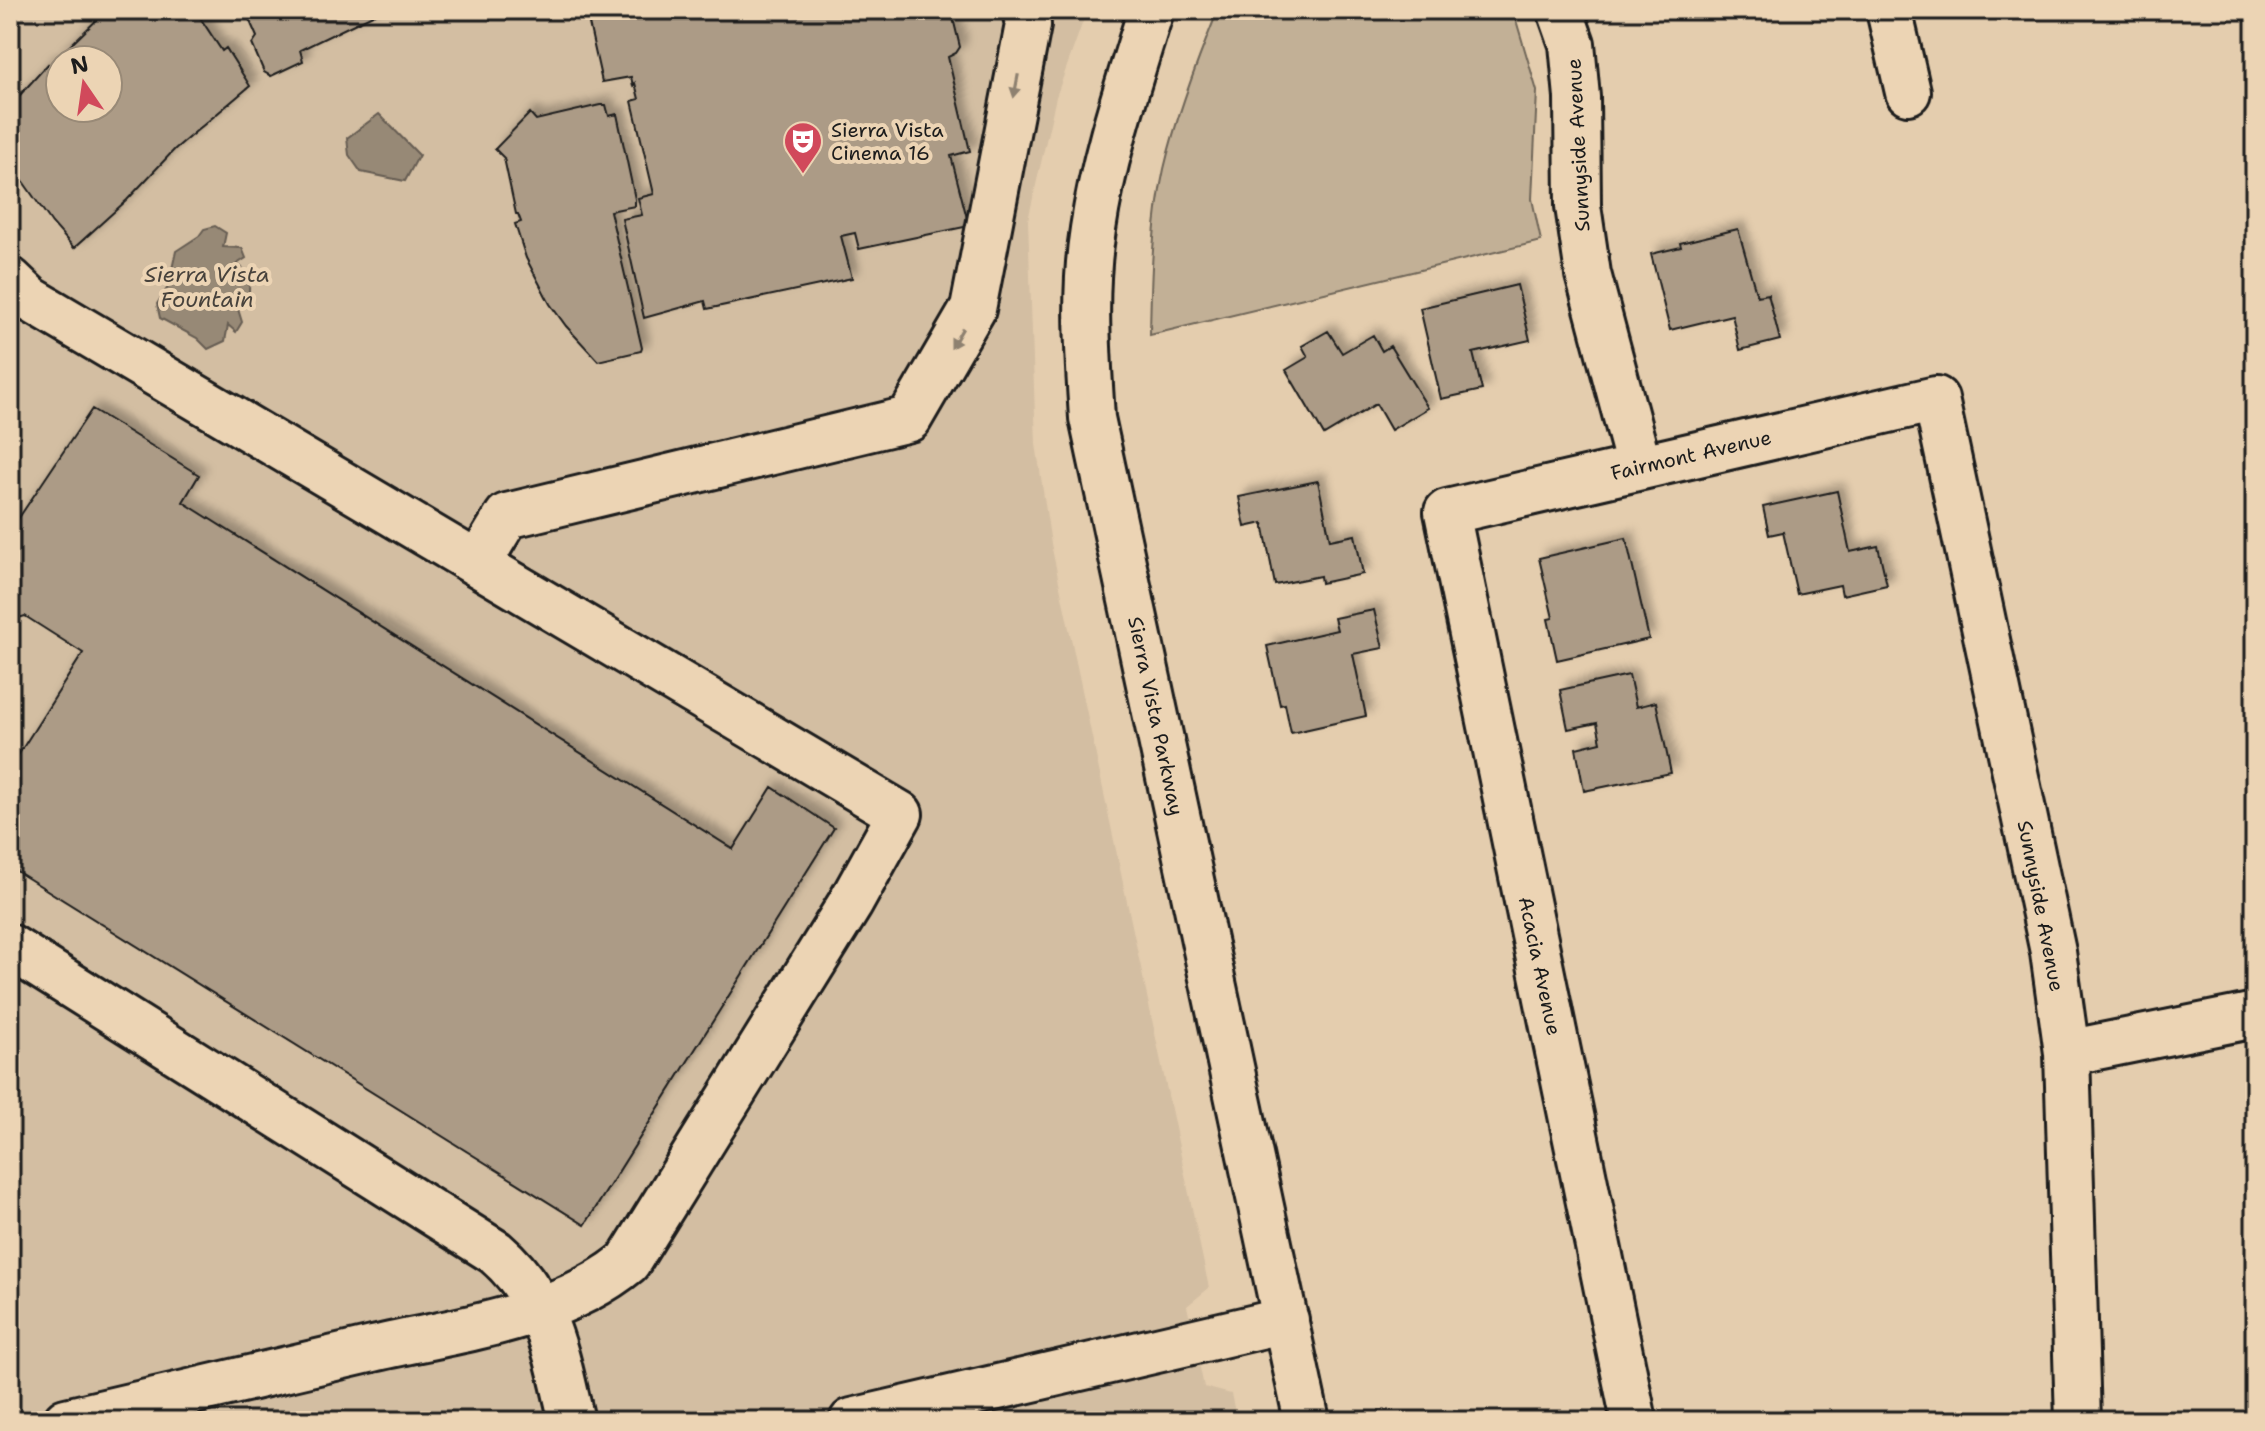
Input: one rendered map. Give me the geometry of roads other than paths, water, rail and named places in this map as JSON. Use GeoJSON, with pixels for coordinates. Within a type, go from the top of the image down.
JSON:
{"type":"FeatureCollection","features":[{"type":"Feature","properties":{"kind":"street"},"geometry":{"type":"LineString","coordinates":[[478,564],[507,516],[909,419],[973,309],[1028,25],[1025,10]]}},
{"type":"Feature","properties":{"kind":"street","name":"Sierra Vista Parkway"},"geometry":{"type":"LineString","coordinates":[[1151,10],[1113,133],[1093,229],[1085,317],[1092,418],[1307,1421]]}},
{"type":"Feature","properties":{"kind":"street","name":"Sunnyside Avenue"},"geometry":{"type":"LineString","coordinates":[[1560,10],[1572,44],[1576,83],[1578,206],[1588,274],[1639,466]]}},
{"type":"Feature","properties":{"kind":"street"},"geometry":{"type":"LineString","coordinates":[[1889,10],[1908,92]]}},
{"type":"Feature","properties":{"kind":"street"},"geometry":{"type":"LineString","coordinates":[[10,280],[30,299],[900,814],[850,904],[628,1262],[607,1279],[581,1294],[501,1319],[66,1421]]}},
{"type":"Feature","properties":{"kind":"street","name":"Sunnyside Avenue"},"geometry":{"type":"LineString","coordinates":[[1936,399],[2053,952],[2067,1053],[2078,1421]]}},
{"type":"Feature","properties":{"kind":"street","name":"Fairmont Avenue"},"geometry":{"type":"LineString","coordinates":[[1447,512],[1936,399]]}},
{"type":"Feature","properties":{"kind":"street","name":"Acacia Avenue"},"geometry":{"type":"LineString","coordinates":[[1447,512],[1634,1421]]}},
{"type":"Feature","properties":{"kind":"street"},"geometry":{"type":"LineString","coordinates":[[10,947],[495,1252],[525,1281],[541,1307],[572,1421]]}},
{"type":"Feature","properties":{"kind":"street"},"geometry":{"type":"LineString","coordinates":[[2067,1053],[2255,1015]]}},
{"type":"Feature","properties":{"kind":"street"},"geometry":{"type":"LineString","coordinates":[[852,1421],[1286,1320]]}},
{"type":"Feature","properties":{"kind":"water"},"geometry":{"type":"Polygon","coordinates":[[[379,114],[419,155],[405,181],[361,172],[349,155],[347,138],[379,114]]]}},
{"type":"Feature","properties":{"kind":"water","name":"Sierra Vista Fountain"},"geometry":{"type":"Polygon","coordinates":[[[215,226],[226,233],[223,247],[242,248],[246,258],[237,264],[248,275],[249,289],[248,300],[238,309],[242,322],[236,332],[228,325],[225,341],[208,349],[197,338],[160,318],[157,304],[168,287],[176,251],[199,236],[204,229],[215,226]]]}},
{"type":"Feature","properties":{"kind":"place","name":"Sierra Vista Cinema 16"},"geometry":{"type":"Point","coordinates":[803,175]}}]}
